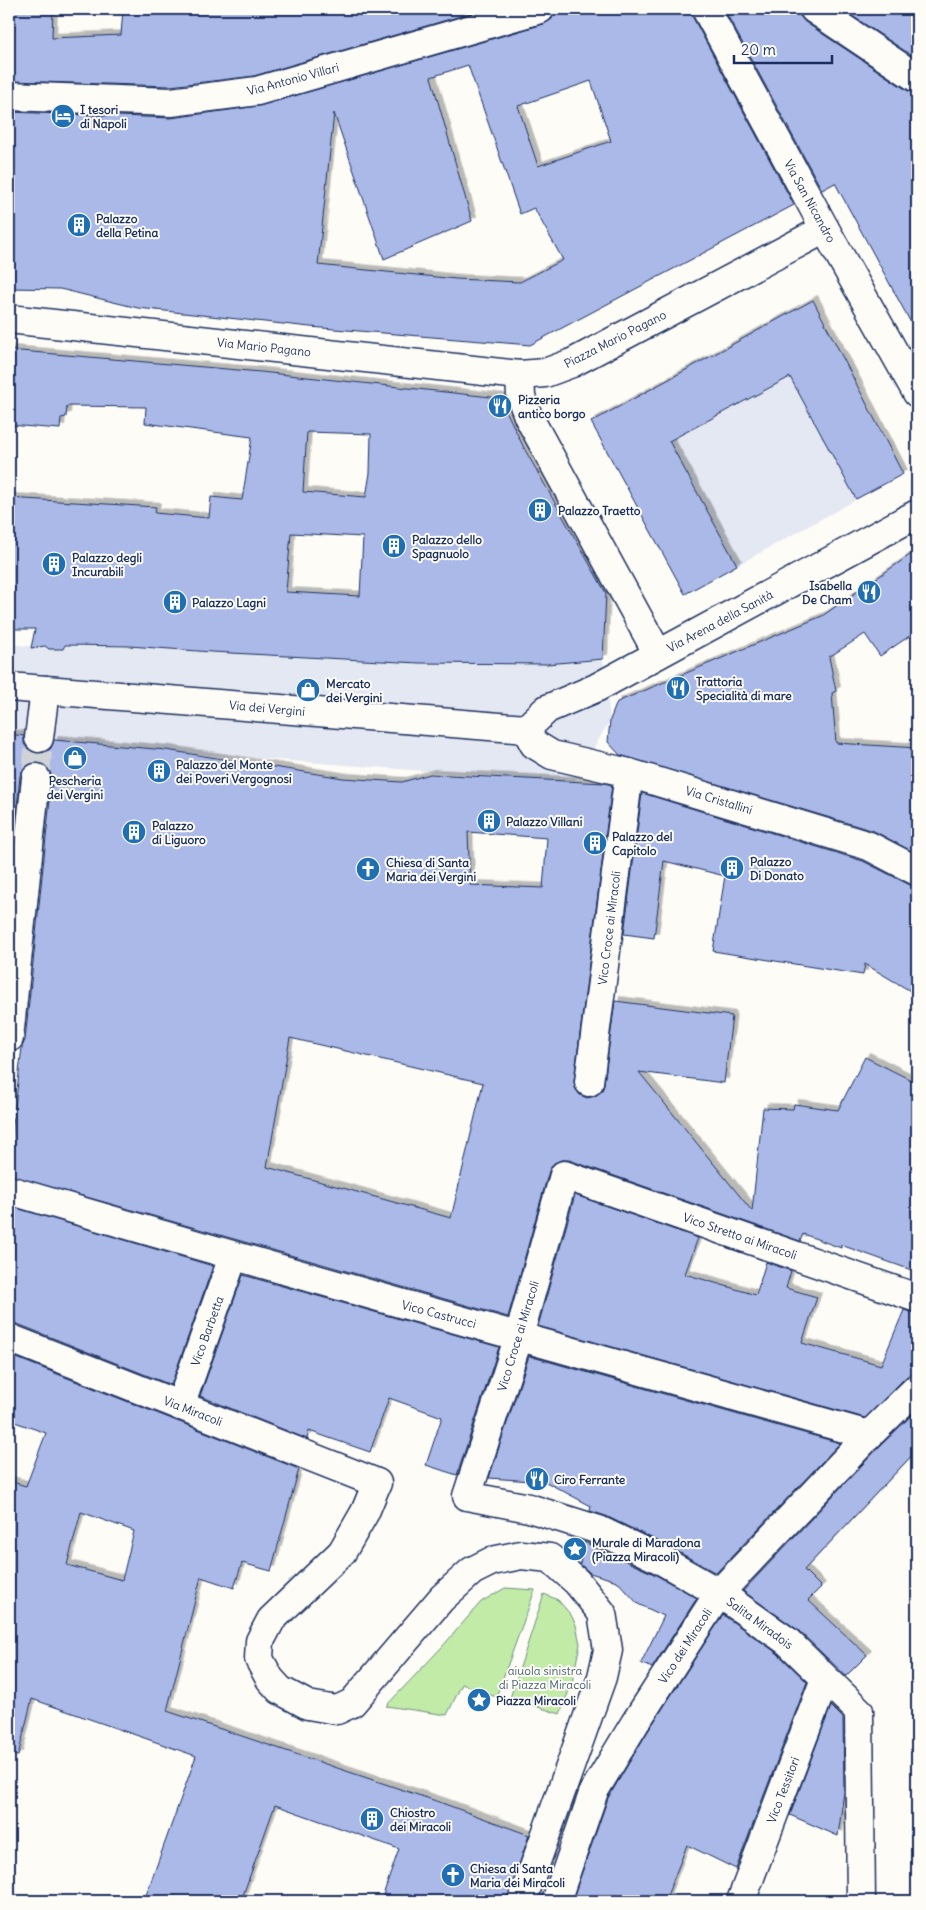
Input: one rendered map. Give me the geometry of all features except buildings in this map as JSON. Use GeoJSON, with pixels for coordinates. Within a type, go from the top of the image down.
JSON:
{"type":"FeatureCollection","features":[{"type":"Feature","properties":{"kind":"street","name":"Via Antonio Villari"},"geometry":{"type":"LineString","coordinates":[[9,96],[171,102],[257,91],[540,9]]}},
{"type":"Feature","properties":{"kind":"street","name":"Via San Nicandro"},"geometry":{"type":"LineString","coordinates":[[706,9],[825,229],[917,393]]}},
{"type":"Feature","properties":{"kind":"street"},"geometry":{"type":"LineString","coordinates":[[814,9],[917,78]]}},
{"type":"Feature","properties":{"kind":"street","name":"Piazza Mario Pagano"},"geometry":{"type":"LineString","coordinates":[[520,375],[545,373],[572,363],[825,229]]}},
{"type":"Feature","properties":{"kind":"street","name":"Via Mario Pagano"},"geometry":{"type":"LineString","coordinates":[[9,318],[520,375]]}},
{"type":"Feature","properties":{"kind":"street"},"geometry":{"type":"LineString","coordinates":[[520,375],[521,397],[528,416],[658,654]]}},
{"type":"Feature","properties":{"kind":"street","name":"Via Arena della Sanità"},"geometry":{"type":"LineString","coordinates":[[526,729],[547,709],[596,688],[917,514]]}},
{"type":"Feature","properties":{"kind":"street","name":"Via dei Vergini"},"geometry":{"type":"LineString","coordinates":[[9,687],[526,729]]}},
{"type":"Feature","properties":{"kind":"street"},"geometry":{"type":"LineString","coordinates":[[39,738],[45,690]]}},
{"type":"Feature","properties":{"kind":"street","name":"Via Cristallini"},"geometry":{"type":"LineString","coordinates":[[526,729],[534,744],[552,755],[629,773],[868,846],[917,871]]}},
{"type":"Feature","properties":{"kind":"street","name":"Vico Croce ai Miracoli"},"geometry":{"type":"LineString","coordinates":[[590,1082],[629,773]]}},
{"type":"Feature","properties":{"kind":"street"},"geometry":{"type":"LineString","coordinates":[[9,1038],[36,778]]}},
{"type":"Feature","properties":{"kind":"street","name":"Vico Croce ai Miracoli"},"geometry":{"type":"LineString","coordinates":[[467,1496],[519,1336],[564,1175]]}},
{"type":"Feature","properties":{"kind":"street","name":"Vico Stretto ai Miracoli"},"geometry":{"type":"LineString","coordinates":[[564,1175],[917,1298]]}},
{"type":"Feature","properties":{"kind":"street","name":"Vico Castrucci"},"geometry":{"type":"LineString","coordinates":[[9,1190],[233,1257],[869,1435]]}},
{"type":"Feature","properties":{"kind":"street","name":"Vico Barbetta"},"geometry":{"type":"LineString","coordinates":[[180,1406],[233,1257]]}},
{"type":"Feature","properties":{"kind":"street","name":"Via Miracoli"},"geometry":{"type":"LineString","coordinates":[[9,1338],[377,1483],[365,1512],[342,1552],[271,1620],[260,1641],[259,1659],[270,1679],[280,1690],[308,1705],[338,1710],[352,1703],[442,1598],[472,1571],[492,1561],[521,1555],[546,1557]]}},
{"type":"Feature","properties":{"kind":"street","name":"Vico dei Miracoli"},"geometry":{"type":"LineString","coordinates":[[556,1901],[594,1791],[635,1723],[719,1593],[869,1435],[917,1388]]}},
{"type":"Feature","properties":{"kind":"street","name":"Salita Miradois"},"geometry":{"type":"LineString","coordinates":[[467,1496],[529,1508],[599,1530],[661,1560],[719,1593],[787,1642],[859,1711],[861,1901]]}},
{"type":"Feature","properties":{"kind":"street"},"geometry":{"type":"LineString","coordinates":[[522,1901],[602,1677],[608,1650],[602,1613],[577,1582],[550,1558],[546,1557],[556,1516]]}},
{"type":"Feature","properties":{"kind":"street","name":"Vico Tessitori"},"geometry":{"type":"LineString","coordinates":[[741,1901],[825,1679]]}},
{"type":"Feature","properties":{"kind":"shaded area"},"geometry":{"type":"Polygon","coordinates":[[[813,300],[903,474],[685,594],[591,422],[813,300]]]}},
{"type":"Feature","properties":{"kind":"shaded area","name":"Mercato dei Vergini"},"geometry":{"type":"Polygon","coordinates":[[[9,644],[35,647],[104,646],[603,659],[610,720],[574,782],[183,753],[9,737],[9,644]]]}},
{"type":"Feature","properties":{"kind":"green space"},"geometry":{"type":"Polygon","coordinates":[[[505,1588],[535,1590],[496,1697],[462,1684],[447,1715],[386,1706],[442,1647],[481,1602],[505,1588]]]}},
{"type":"Feature","properties":{"kind":"green space","name":"aiuola sinistra di Piazza Miracoli"},"geometry":{"type":"Polygon","coordinates":[[[544,1594],[558,1600],[571,1615],[576,1625],[580,1644],[572,1683],[560,1714],[510,1698],[544,1594]]]}},
{"type":"Feature","properties":{"kind":"tunnel"},"geometry":{"type":"LineString","coordinates":[[36,778],[39,738]]}},
{"type":"Feature","properties":{"kind":"place","name":"I tesori di Napoli"},"geometry":{"type":"Point","coordinates":[63,116]}},
{"type":"Feature","properties":{"kind":"place","name":"Palazzo della Petina"},"geometry":{"type":"Point","coordinates":[79,225]}},
{"type":"Feature","properties":{"kind":"place","name":"Pizzeria antico borgo"},"geometry":{"type":"Point","coordinates":[500,406]}},
{"type":"Feature","properties":{"kind":"place","name":"Palazzo Traetto"},"geometry":{"type":"Point","coordinates":[540,510]}},
{"type":"Feature","properties":{"kind":"place","name":"Palazzo dello Spagnuolo"},"geometry":{"type":"Point","coordinates":[394,546]}},
{"type":"Feature","properties":{"kind":"place","name":"Palazzo degli Incurabili"},"geometry":{"type":"Point","coordinates":[54,564]}},
{"type":"Feature","properties":{"kind":"place","name":"Isabella De Cham"},"geometry":{"type":"Point","coordinates":[869,592]}},
{"type":"Feature","properties":{"kind":"place","name":"Palazzo Lagni"},"geometry":{"type":"Point","coordinates":[175,602]}},
{"type":"Feature","properties":{"kind":"place","name":"Trattoria Specialità di mare"},"geometry":{"type":"Point","coordinates":[678,688]}},
{"type":"Feature","properties":{"kind":"place","name":"Mercato dei Vergini"},"geometry":{"type":"Point","coordinates":[308,690]}},
{"type":"Feature","properties":{"kind":"place","name":"Pescheria dei Vergini"},"geometry":{"type":"Point","coordinates":[75,758]}},
{"type":"Feature","properties":{"kind":"place","name":"Palazzo del Monte dei Poveri Vergognosi"},"geometry":{"type":"Point","coordinates":[159,771]}},
{"type":"Feature","properties":{"kind":"place","name":"Palazzo Villani"},"geometry":{"type":"Point","coordinates":[489,821]}},
{"type":"Feature","properties":{"kind":"place","name":"Palazzo di Liguoro"},"geometry":{"type":"Point","coordinates":[134,832]}},
{"type":"Feature","properties":{"kind":"place","name":"Palazzo del Capitolo"},"geometry":{"type":"Point","coordinates":[595,843]}},
{"type":"Feature","properties":{"kind":"place","name":"Palazzo Di Donato"},"geometry":{"type":"Point","coordinates":[732,868]}},
{"type":"Feature","properties":{"kind":"place","name":"Chiesa di Santa Maria dei Vergini"},"geometry":{"type":"Point","coordinates":[368,869]}},
{"type":"Feature","properties":{"kind":"place","name":"Ciro Ferrante"},"geometry":{"type":"Point","coordinates":[537,1479]}},
{"type":"Feature","properties":{"kind":"place","name":"Murale di Maradona (Piazza Miracoli)"},"geometry":{"type":"Point","coordinates":[575,1549]}},
{"type":"Feature","properties":{"kind":"place","name":"Piazza Miracoli"},"geometry":{"type":"Point","coordinates":[479,1700]}},
{"type":"Feature","properties":{"kind":"place","name":"Chiostro dei Miracoli"},"geometry":{"type":"Point","coordinates":[372,1819]}},
{"type":"Feature","properties":{"kind":"place","name":"Chiesa di Santa Maria dei Miracoli"},"geometry":{"type":"Point","coordinates":[453,1875]}}]}
